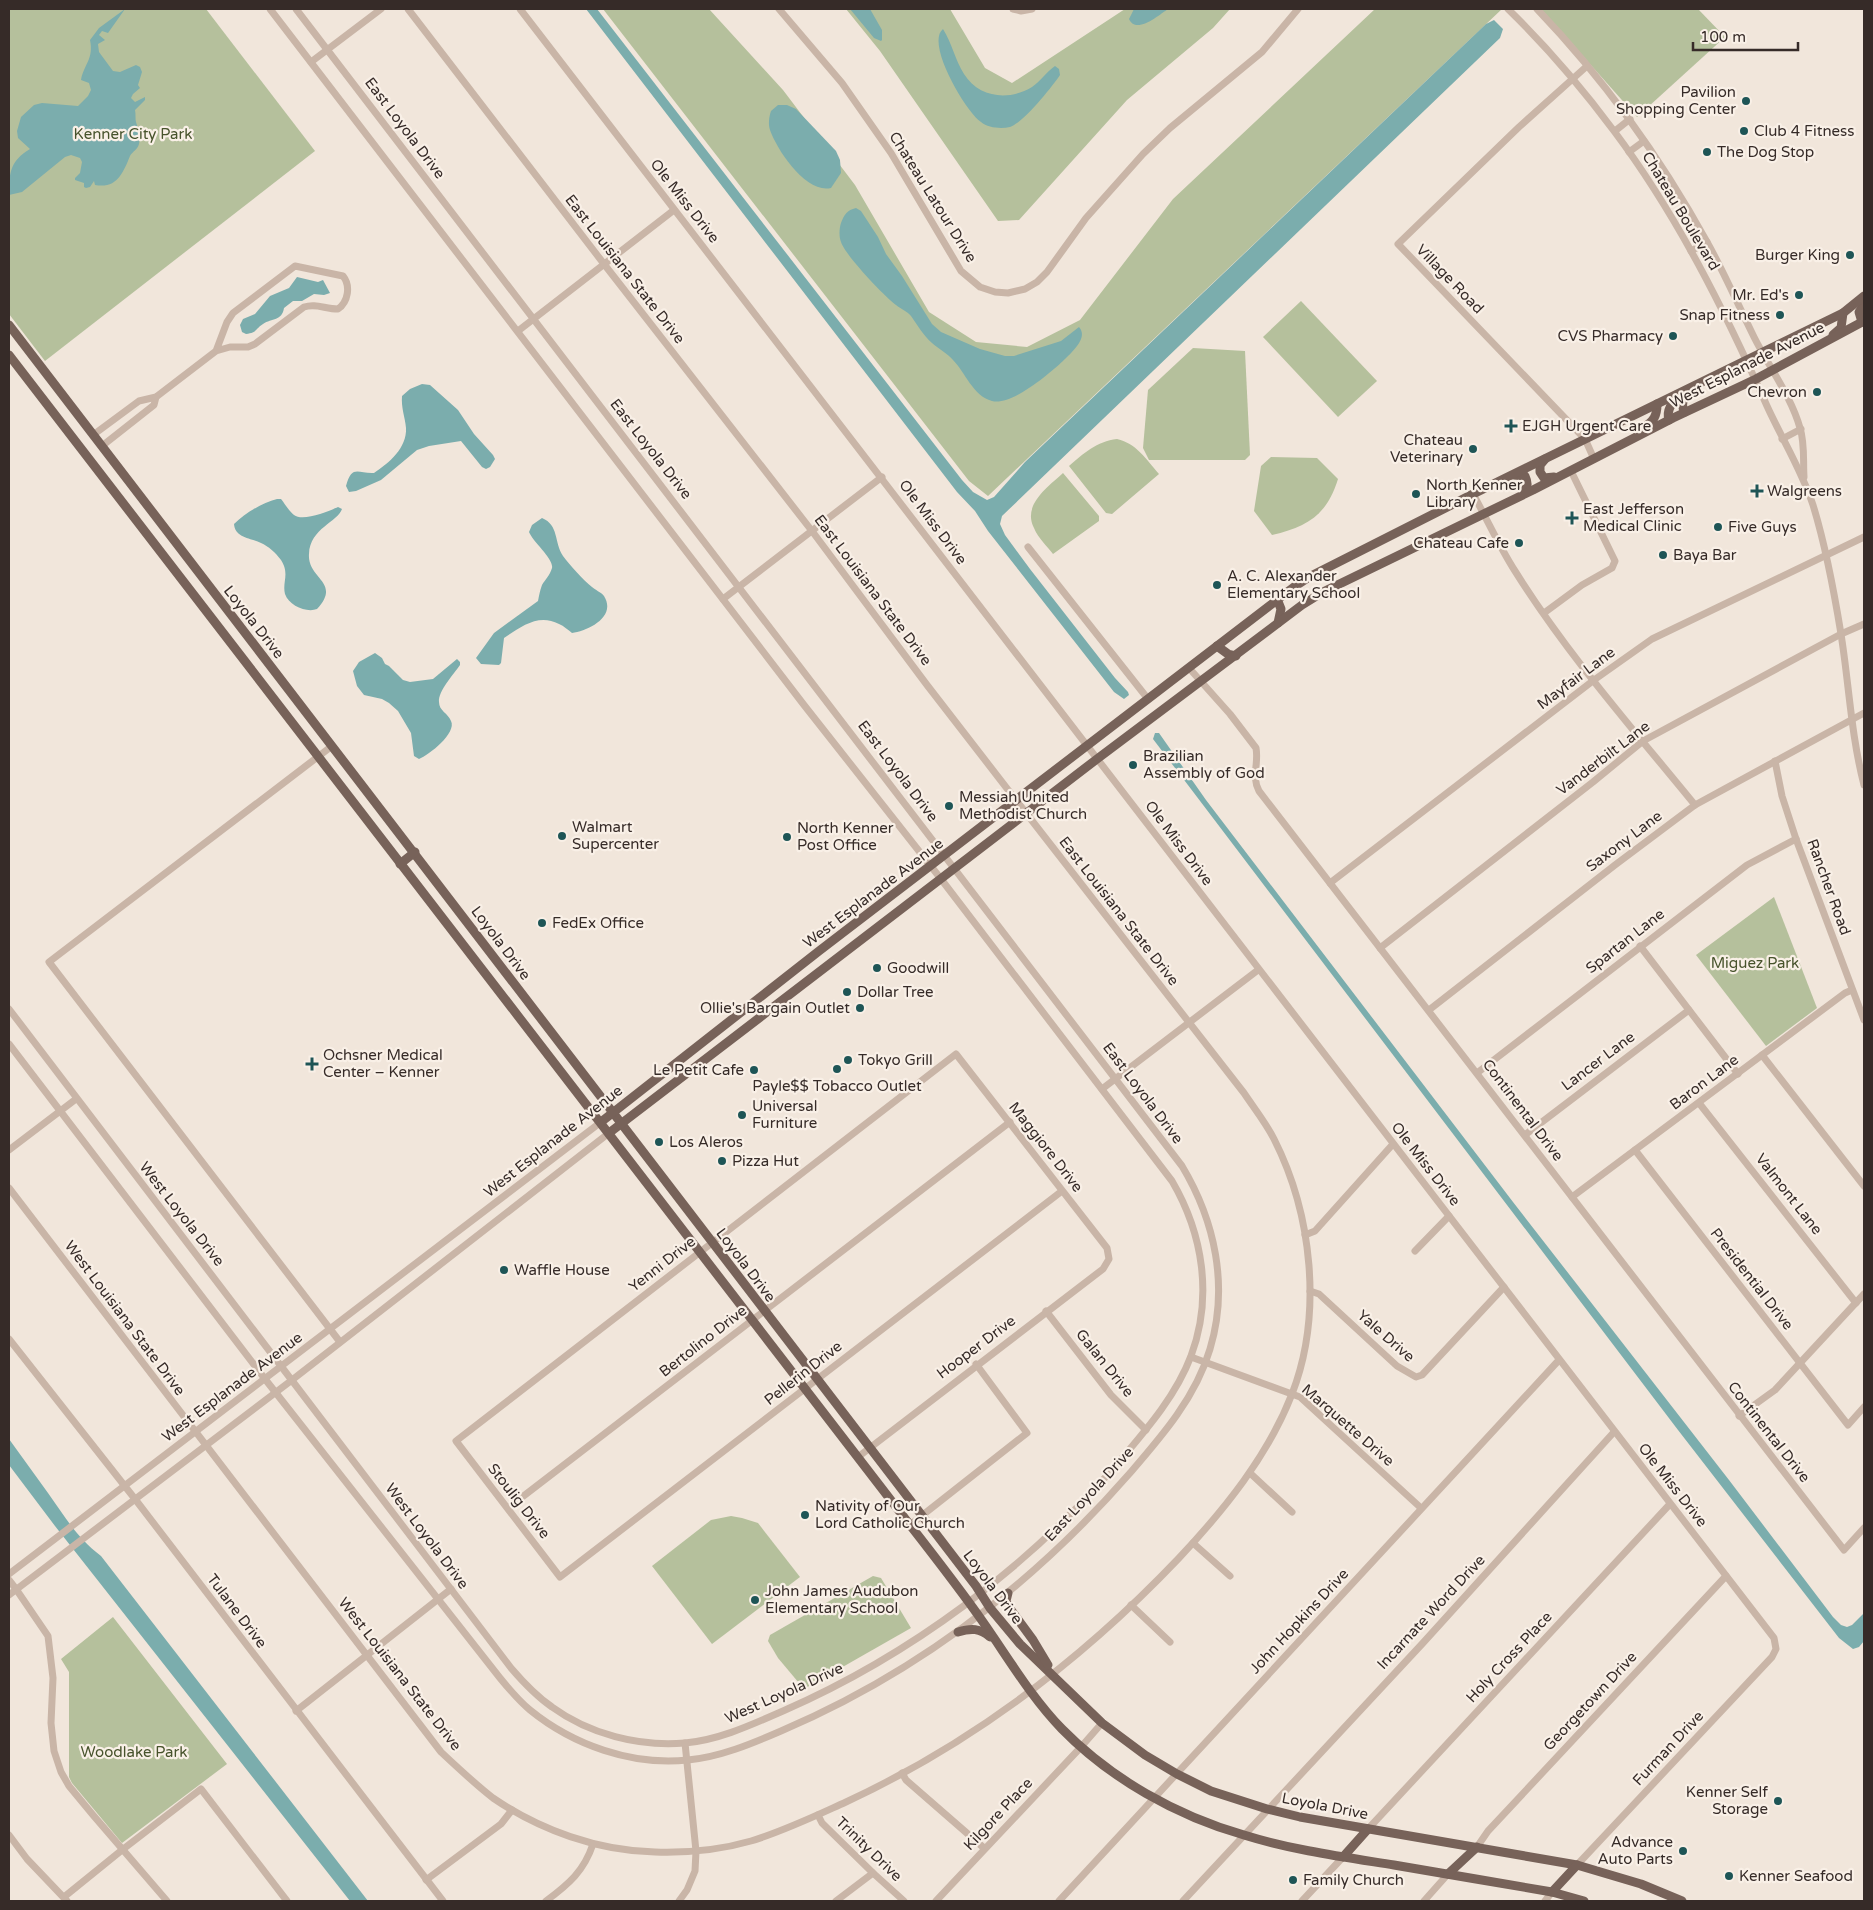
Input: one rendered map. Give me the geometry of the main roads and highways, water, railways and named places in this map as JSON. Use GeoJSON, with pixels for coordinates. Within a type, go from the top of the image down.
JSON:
{"type":"FeatureCollection","features":[{"type":"Feature","properties":{"kind":"main road","name":"West Esplanade Avenue"},"geometry":{"type":"LineString","coordinates":[[601,1122],[819,951],[1277,599],[1309,577],[1473,494],[1843,313],[1864,296]]}},
{"type":"Feature","properties":{"kind":"main road"},"geometry":{"type":"LineString","coordinates":[[1863,322],[1859,312],[1864,305]]}},
{"type":"Feature","properties":{"kind":"main road"},"geometry":{"type":"LineString","coordinates":[[1819,345],[1837,332],[1840,328],[1843,313]]}},
{"type":"Feature","properties":{"kind":"main road","name":"West Esplanade Avenue"},"geometry":{"type":"LineString","coordinates":[[609,1133],[1097,759],[1202,682],[1278,623],[1323,592],[1571,471],[1685,412],[1772,371],[1863,322]]}},
{"type":"Feature","properties":{"kind":"main road","name":"Loyola Drive"},"geometry":{"type":"LineString","coordinates":[[9,325],[415,852],[922,1516],[990,1608],[1020,1644],[1102,1723],[1145,1755],[1177,1774],[1211,1790],[1267,1810],[1577,1865],[1641,1884],[1667,1898],[1682,1901]]}},
{"type":"Feature","properties":{"kind":"main road","name":"Loyola Drive"},"geometry":{"type":"LineString","coordinates":[[9,355],[701,1252],[979,1616],[1030,1692],[1063,1730],[1081,1747],[1127,1781],[1155,1798],[1184,1813],[1243,1835],[1267,1842],[1343,1857],[1552,1892],[1584,1901]]}},
{"type":"Feature","properties":{"kind":"main road"},"geometry":{"type":"LineString","coordinates":[[1685,412],[1682,404],[1683,399],[1710,378]]}},
{"type":"Feature","properties":{"kind":"main road"},"geometry":{"type":"LineString","coordinates":[[45,402],[59,391]]}},
{"type":"Feature","properties":{"kind":"main road"},"geometry":{"type":"LineString","coordinates":[[1669,420],[1668,413],[1670,407],[1683,391]]}},
{"type":"Feature","properties":{"kind":"main road"},"geometry":{"type":"LineString","coordinates":[[1626,442],[1653,422],[1658,404]]}},
{"type":"Feature","properties":{"kind":"main road"},"geometry":{"type":"LineString","coordinates":[[1545,459],[1539,468],[1543,476],[1558,477]]}},
{"type":"Feature","properties":{"kind":"main road"},"geometry":{"type":"LineString","coordinates":[[1513,475],[1525,476],[1528,482],[1528,486],[1520,496]]}},
{"type":"Feature","properties":{"kind":"main road"},"geometry":{"type":"LineString","coordinates":[[132,514],[146,504]]}},
{"type":"Feature","properties":{"kind":"main road"},"geometry":{"type":"LineString","coordinates":[[162,555],[177,544]]}},
{"type":"Feature","properties":{"kind":"main road"},"geometry":{"type":"LineString","coordinates":[[1277,599],[1281,609],[1278,623]]}},
{"type":"Feature","properties":{"kind":"main road"},"geometry":{"type":"LineString","coordinates":[[1216,646],[1228,654],[1236,656]]}},
{"type":"Feature","properties":{"kind":"main road"},"geometry":{"type":"LineString","coordinates":[[245,662],[259,651]]}},
{"type":"Feature","properties":{"kind":"main road"},"geometry":{"type":"LineString","coordinates":[[400,864],[415,852]]}},
{"type":"Feature","properties":{"kind":"main road"},"geometry":{"type":"LineString","coordinates":[[884,901],[894,914]]}},
{"type":"Feature","properties":{"kind":"main road"},"geometry":{"type":"LineString","coordinates":[[819,951],[830,964]]}},
{"type":"Feature","properties":{"kind":"main road"},"geometry":{"type":"LineString","coordinates":[[759,998],[769,1011]]}},
{"type":"Feature","properties":{"kind":"main road"},"geometry":{"type":"LineString","coordinates":[[699,1045],[708,1058]]}},
{"type":"Feature","properties":{"kind":"main road"},"geometry":{"type":"LineString","coordinates":[[629,1159],[641,1150]]}},
{"type":"Feature","properties":{"kind":"main road"},"geometry":{"type":"LineString","coordinates":[[1008,1593],[1006,1601],[1008,1606],[1033,1640],[1053,1675]]}},
{"type":"Feature","properties":{"kind":"main road"},"geometry":{"type":"LineString","coordinates":[[958,1632],[968,1629],[980,1630],[998,1644]]}},
{"type":"Feature","properties":{"kind":"main road"},"geometry":{"type":"LineString","coordinates":[[1343,1857],[1368,1829]]}},
{"type":"Feature","properties":{"kind":"main road"},"geometry":{"type":"LineString","coordinates":[[1448,1874],[1477,1847]]}},
{"type":"Feature","properties":{"kind":"main road"},"geometry":{"type":"LineString","coordinates":[[1552,1892],[1577,1865]]}},
{"type":"Feature","properties":{"kind":"water"},"geometry":{"type":"Polygon","coordinates":[[[125,9],[108,33],[102,31],[99,35],[105,40],[98,44],[99,52],[113,71],[120,72],[136,65],[140,67],[142,72],[138,85],[140,88],[131,98],[135,102],[145,97],[145,100],[135,110],[139,144],[130,156],[122,174],[109,185],[95,185],[94,181],[90,187],[86,188],[84,183],[75,180],[80,173],[82,162],[80,158],[71,155],[65,157],[22,192],[9,195],[9,180],[12,168],[18,158],[30,149],[18,138],[17,131],[21,117],[34,105],[42,103],[78,106],[88,96],[91,90],[89,83],[81,80],[90,57],[90,40],[99,28],[125,9]]]}},
{"type":"Feature","properties":{"kind":"water"},"geometry":{"type":"Polygon","coordinates":[[[586,9],[597,9],[962,480],[973,492],[987,500],[994,497],[1025,462],[1486,24],[1494,20],[1503,29],[1500,38],[1002,516],[1000,524],[1005,535],[1115,678],[1128,692],[1129,695],[1124,699],[1114,692],[988,531],[975,511],[957,492],[586,9]]]}},
{"type":"Feature","properties":{"kind":"water"},"geometry":{"type":"Polygon","coordinates":[[[850,9],[870,9],[882,30],[881,41],[874,38],[850,9]]]}},
{"type":"Feature","properties":{"kind":"water"},"geometry":{"type":"Polygon","coordinates":[[[1134,9],[1168,9],[1154,19],[1137,25],[1129,19],[1134,9]]]}},
{"type":"Feature","properties":{"kind":"water"},"geometry":{"type":"Polygon","coordinates":[[[943,29],[964,74],[970,82],[986,92],[1004,95],[1023,91],[1035,85],[1055,66],[1059,69],[1060,75],[1037,104],[1016,124],[1003,128],[987,126],[974,116],[966,105],[943,62],[939,48],[939,37],[943,29]]]}},
{"type":"Feature","properties":{"kind":"water"},"geometry":{"type":"Polygon","coordinates":[[[778,105],[787,105],[796,109],[836,151],[840,160],[841,173],[831,188],[821,188],[812,184],[803,178],[786,159],[770,130],[769,118],[771,111],[778,105]]]}},
{"type":"Feature","properties":{"kind":"water"},"geometry":{"type":"Polygon","coordinates":[[[856,208],[861,211],[878,237],[886,254],[932,324],[941,332],[980,349],[1005,356],[1014,356],[1061,341],[1079,327],[1082,331],[1082,336],[1078,345],[1049,373],[1020,394],[1000,401],[992,401],[985,398],[974,389],[951,358],[926,337],[909,314],[874,285],[844,248],[840,238],[841,223],[846,213],[856,208]]]}},
{"type":"Feature","properties":{"kind":"water"},"geometry":{"type":"Polygon","coordinates":[[[297,277],[318,282],[323,280],[330,293],[324,295],[314,294],[302,301],[293,301],[284,308],[279,317],[266,322],[253,332],[246,334],[242,332],[240,325],[243,319],[255,314],[270,296],[289,288],[297,277]]]}},
{"type":"Feature","properties":{"kind":"water"},"geometry":{"type":"Polygon","coordinates":[[[422,384],[430,385],[458,410],[474,434],[493,455],[495,459],[490,467],[486,469],[482,467],[461,441],[429,446],[417,450],[381,480],[356,491],[349,492],[346,486],[353,472],[374,473],[396,454],[406,435],[402,396],[410,389],[422,384]]]}},
{"type":"Feature","properties":{"kind":"water"},"geometry":{"type":"Polygon","coordinates":[[[281,499],[292,513],[298,517],[316,515],[338,507],[342,509],[319,532],[311,545],[310,562],[325,586],[326,593],[324,600],[317,609],[299,608],[290,602],[284,590],[285,570],[281,560],[266,546],[240,535],[235,529],[234,524],[248,512],[281,499]]]}},
{"type":"Feature","properties":{"kind":"water"},"geometry":{"type":"Polygon","coordinates":[[[542,518],[554,529],[563,556],[593,588],[604,596],[607,610],[599,622],[579,632],[572,633],[563,626],[551,621],[544,620],[530,623],[504,638],[501,663],[499,665],[481,664],[476,658],[494,633],[538,601],[542,585],[551,571],[552,564],[550,560],[529,532],[532,525],[542,518]]]}},
{"type":"Feature","properties":{"kind":"water"},"geometry":{"type":"Polygon","coordinates":[[[375,653],[403,680],[410,682],[433,679],[457,659],[460,662],[460,665],[439,698],[440,708],[451,721],[450,731],[441,743],[419,759],[414,756],[411,733],[398,711],[382,699],[364,695],[357,686],[353,671],[359,662],[375,653]]]}},
{"type":"Feature","properties":{"kind":"water"},"geometry":{"type":"Polygon","coordinates":[[[1155,733],[1159,733],[1206,800],[1833,1617],[1841,1625],[1847,1627],[1852,1625],[1864,1613],[1864,1641],[1859,1647],[1853,1649],[1839,1638],[1678,1430],[1153,739],[1155,733]]]}},
{"type":"Feature","properties":{"kind":"water"},"geometry":{"type":"Polygon","coordinates":[[[9,1439],[72,1527],[101,1556],[368,1901],[350,1901],[55,1526],[9,1465],[9,1439]]]}},
{"type":"Feature","properties":{"kind":"place","name":"Pavilion Shopping Center"},"geometry":{"type":"Point","coordinates":[1746,101]}},
{"type":"Feature","properties":{"kind":"place","name":"Club 4 Fitness"},"geometry":{"type":"Point","coordinates":[1744,131]}},
{"type":"Feature","properties":{"kind":"place","name":"The Dog Stop"},"geometry":{"type":"Point","coordinates":[1707,152]}},
{"type":"Feature","properties":{"kind":"place","name":"Burger King"},"geometry":{"type":"Point","coordinates":[1850,255]}},
{"type":"Feature","properties":{"kind":"place","name":"Mr. Ed's"},"geometry":{"type":"Point","coordinates":[1799,295]}},
{"type":"Feature","properties":{"kind":"place","name":"Snap Fitness"},"geometry":{"type":"Point","coordinates":[1780,315]}},
{"type":"Feature","properties":{"kind":"place","name":"CVS Pharmacy"},"geometry":{"type":"Point","coordinates":[1673,336]}},
{"type":"Feature","properties":{"kind":"place","name":"Chevron"},"geometry":{"type":"Point","coordinates":[1817,392]}},
{"type":"Feature","properties":{"kind":"place","name":"EJGH Urgent Care"},"geometry":{"type":"Point","coordinates":[1511,426]}},
{"type":"Feature","properties":{"kind":"place","name":"Chateau Veterinary"},"geometry":{"type":"Point","coordinates":[1473,449]}},
{"type":"Feature","properties":{"kind":"place","name":"Walgreens"},"geometry":{"type":"Point","coordinates":[1757,491]}},
{"type":"Feature","properties":{"kind":"place","name":"North Kenner Library"},"geometry":{"type":"Point","coordinates":[1416,494]}},
{"type":"Feature","properties":{"kind":"place","name":"East Jefferson Medical Clinic"},"geometry":{"type":"Point","coordinates":[1572,518]}},
{"type":"Feature","properties":{"kind":"place","name":"Five Guys"},"geometry":{"type":"Point","coordinates":[1718,527]}},
{"type":"Feature","properties":{"kind":"place","name":"Chateau Cafe"},"geometry":{"type":"Point","coordinates":[1519,543]}},
{"type":"Feature","properties":{"kind":"place","name":"Baya Bar"},"geometry":{"type":"Point","coordinates":[1663,555]}},
{"type":"Feature","properties":{"kind":"place","name":"A. C. Alexander Elementary School"},"geometry":{"type":"Point","coordinates":[1217,585]}},
{"type":"Feature","properties":{"kind":"place","name":"Brazilian Assembly of God"},"geometry":{"type":"Point","coordinates":[1133,765]}},
{"type":"Feature","properties":{"kind":"place","name":"Messiah United Methodist Church"},"geometry":{"type":"Point","coordinates":[949,806]}},
{"type":"Feature","properties":{"kind":"place","name":"Walmart Supercenter"},"geometry":{"type":"Point","coordinates":[562,836]}},
{"type":"Feature","properties":{"kind":"place","name":"North Kenner Post Office"},"geometry":{"type":"Point","coordinates":[787,837]}},
{"type":"Feature","properties":{"kind":"place","name":"FedEx Office"},"geometry":{"type":"Point","coordinates":[542,923]}},
{"type":"Feature","properties":{"kind":"place","name":"Goodwill"},"geometry":{"type":"Point","coordinates":[877,968]}},
{"type":"Feature","properties":{"kind":"place","name":"Dollar Tree"},"geometry":{"type":"Point","coordinates":[847,992]}},
{"type":"Feature","properties":{"kind":"place","name":"Ollie's Bargain Outlet"},"geometry":{"type":"Point","coordinates":[860,1008]}},
{"type":"Feature","properties":{"kind":"place","name":"Tokyo Grill"},"geometry":{"type":"Point","coordinates":[848,1060]}},
{"type":"Feature","properties":{"kind":"place","name":"Ochsner Medical Center – Kenner"},"geometry":{"type":"Point","coordinates":[312,1064]}},
{"type":"Feature","properties":{"kind":"place","name":"Payle$$ Tobacco Outlet"},"geometry":{"type":"Point","coordinates":[837,1069]}},
{"type":"Feature","properties":{"kind":"place","name":"Le Petit Cafe"},"geometry":{"type":"Point","coordinates":[754,1070]}},
{"type":"Feature","properties":{"kind":"place","name":"Universal Furniture"},"geometry":{"type":"Point","coordinates":[742,1115]}},
{"type":"Feature","properties":{"kind":"place","name":"Los Aleros"},"geometry":{"type":"Point","coordinates":[659,1142]}},
{"type":"Feature","properties":{"kind":"place","name":"Pizza Hut"},"geometry":{"type":"Point","coordinates":[722,1161]}},
{"type":"Feature","properties":{"kind":"place","name":"Waffle House"},"geometry":{"type":"Point","coordinates":[504,1270]}},
{"type":"Feature","properties":{"kind":"place","name":"Nativity of Our Lord Catholic Church"},"geometry":{"type":"Point","coordinates":[805,1515]}},
{"type":"Feature","properties":{"kind":"place","name":"John James Audubon Elementary School"},"geometry":{"type":"Point","coordinates":[755,1600]}},
{"type":"Feature","properties":{"kind":"place","name":"Kenner Self Storage"},"geometry":{"type":"Point","coordinates":[1778,1801]}},
{"type":"Feature","properties":{"kind":"place","name":"Advance Auto Parts"},"geometry":{"type":"Point","coordinates":[1683,1851]}},
{"type":"Feature","properties":{"kind":"place","name":"Kenner Seafood"},"geometry":{"type":"Point","coordinates":[1729,1876]}},
{"type":"Feature","properties":{"kind":"place","name":"Family Church"},"geometry":{"type":"Point","coordinates":[1293,1880]}},
{"type":"Feature","properties":{"kind":"park label","name":"Kenner City Park"},"geometry":{"type":"Point","coordinates":[133,134]}},
{"type":"Feature","properties":{"kind":"park label","name":"Miguez Park"},"geometry":{"type":"Point","coordinates":[1755,963]}},
{"type":"Feature","properties":{"kind":"park label","name":"Woodlake Park"},"geometry":{"type":"Point","coordinates":[134,1752]}}]}
